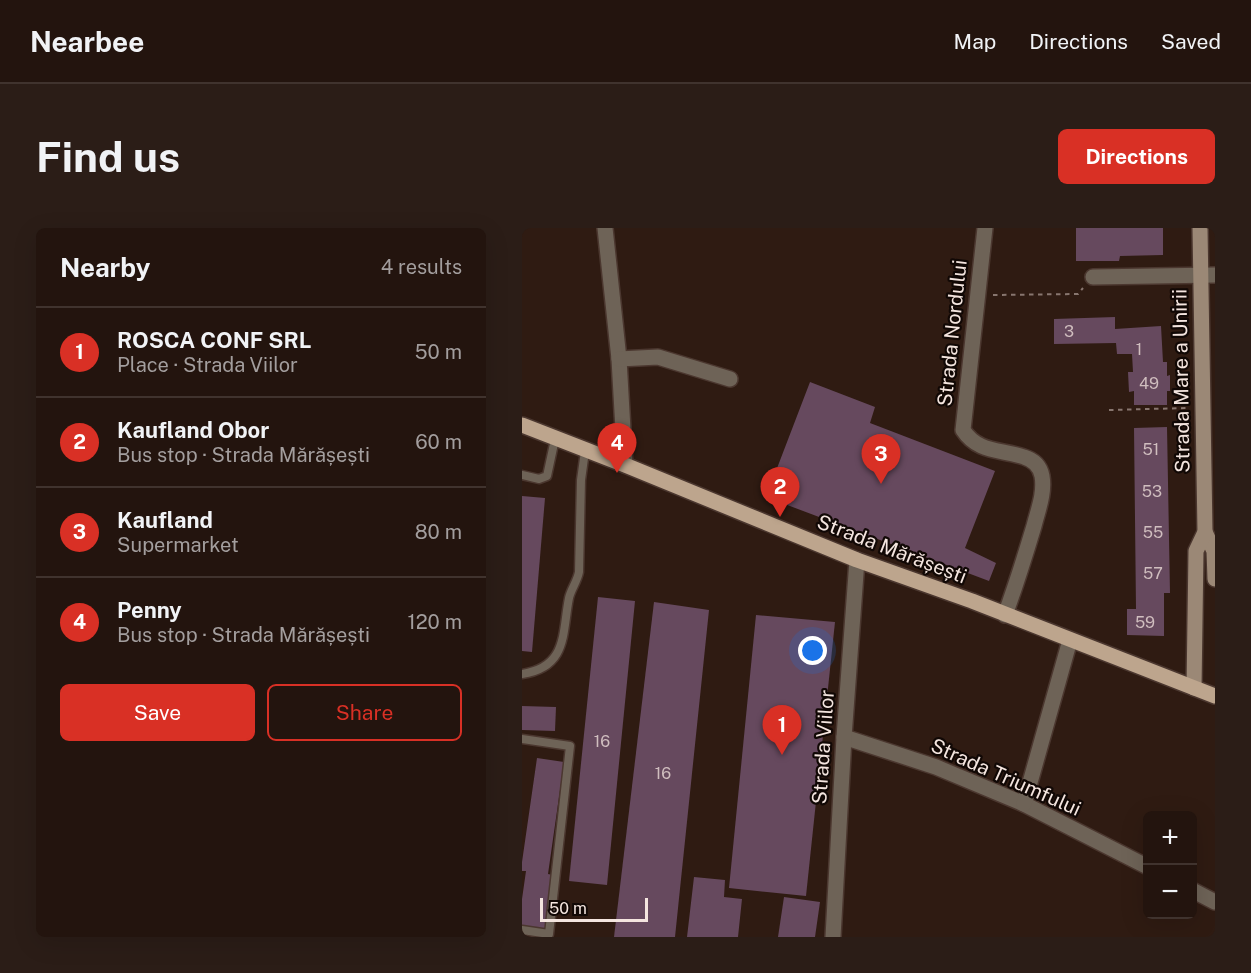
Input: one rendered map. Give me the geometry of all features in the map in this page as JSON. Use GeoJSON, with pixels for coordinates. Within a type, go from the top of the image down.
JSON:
{"type":"FeatureCollection","features":[{"type":"Feature","properties":{"kind":"main road","name":"Strada Mare a Unirii"},"geometry":{"type":"LineString","coordinates":[[1194,688],[1196,551],[1210,515],[1202,407],[1208,275],[1200,228]]}},
{"type":"Feature","properties":{"kind":"main road","name":"Strada Mărășești"},"geometry":{"type":"LineString","coordinates":[[522,425],[857,560],[1215,696]]}},
{"type":"Feature","properties":{"kind":"main road","name":"Strada Mare a Unirii"},"geometry":{"type":"LineString","coordinates":[[1204,532],[1214,551],[1215,579]]}},
{"type":"Feature","properties":{"kind":"street"},"geometry":{"type":"LineString","coordinates":[[605,228],[619,359],[625,465]]}},
{"type":"Feature","properties":{"kind":"street","name":"Strada Nordului"},"geometry":{"type":"LineString","coordinates":[[985,228],[963,430],[970,441],[981,447],[1025,457],[1036,463],[1042,475],[1043,492],[1020,576],[1005,615]]}},
{"type":"Feature","properties":{"kind":"street"},"geometry":{"type":"LineString","coordinates":[[1093,277],[1208,275]]}},
{"type":"Feature","properties":{"kind":"street"},"geometry":{"type":"LineString","coordinates":[[619,359],[658,357],[730,379]]}},
{"type":"Feature","properties":{"kind":"street","name":"Strada Viilor"},"geometry":{"type":"LineString","coordinates":[[833,937],[857,560]]}},
{"type":"Feature","properties":{"kind":"street"},"geometry":{"type":"LineString","coordinates":[[1024,804],[1070,640]]}},
{"type":"Feature","properties":{"kind":"street","name":"Strada Triumfului"},"geometry":{"type":"LineString","coordinates":[[844,736],[936,767],[1024,804],[1144,865]]}},
{"type":"Feature","properties":{"kind":"street"},"geometry":{"type":"LineString","coordinates":[[1197,893],[1215,902]]}},
{"type":"Feature","properties":{"kind":"lane"},"geometry":{"type":"LineString","coordinates":[[522,475],[538,479],[547,476],[555,439]]}},
{"type":"Feature","properties":{"kind":"lane"},"geometry":{"type":"LineString","coordinates":[[522,674],[543,667],[555,658],[564,637],[569,596],[578,580],[579,572],[581,480],[585,451]]}},
{"type":"Feature","properties":{"kind":"lane"},"geometry":{"type":"LineString","coordinates":[[522,739],[570,746],[549,934],[522,930]]}},
{"type":"Feature","properties":{"kind":"path"},"geometry":{"type":"LineString","coordinates":[[977,296],[1078,294],[1093,277]]}},
{"type":"Feature","properties":{"kind":"path"},"geometry":{"type":"LineString","coordinates":[[1108,410],[1202,407]]}},
{"type":"Feature","properties":{"kind":"building"},"geometry":{"type":"Polygon","coordinates":[[[1076,228],[1163,228],[1163,255],[1120,256],[1119,261],[1076,261],[1076,228]]]}},
{"type":"Feature","properties":{"kind":"building"},"geometry":{"type":"Polygon","coordinates":[[[1115,317],[1115,329],[1161,326],[1163,362],[1167,362],[1167,376],[1170,375],[1167,405],[1134,405],[1134,391],[1129,392],[1128,372],[1133,372],[1132,354],[1117,354],[1116,343],[1054,344],[1054,319],[1115,317]]]}},
{"type":"Feature","properties":{"kind":"building"},"geometry":{"type":"Polygon","coordinates":[[[810,382],[875,407],[870,423],[995,471],[965,548],[996,563],[989,581],[766,497],[810,382]]]}},
{"type":"Feature","properties":{"kind":"building"},"geometry":{"type":"Polygon","coordinates":[[[1167,427],[1170,593],[1164,593],[1164,636],[1127,635],[1127,609],[1136,609],[1134,428],[1167,427]]]}},
{"type":"Feature","properties":{"kind":"building"},"geometry":{"type":"Polygon","coordinates":[[[522,496],[545,498],[532,652],[522,651],[522,496]]]}},
{"type":"Feature","properties":{"kind":"building"},"geometry":{"type":"Polygon","coordinates":[[[598,597],[635,601],[607,885],[569,881],[598,597]]]}},
{"type":"Feature","properties":{"kind":"building"},"geometry":{"type":"Polygon","coordinates":[[[654,602],[709,610],[675,937],[614,937],[654,602]]]}},
{"type":"Feature","properties":{"kind":"building"},"geometry":{"type":"Polygon","coordinates":[[[756,615],[835,622],[806,896],[729,888],[756,615]]]}},
{"type":"Feature","properties":{"kind":"building"},"geometry":{"type":"Polygon","coordinates":[[[522,706],[556,707],[555,731],[522,730],[522,706]]]}},
{"type":"Feature","properties":{"kind":"building"},"geometry":{"type":"Polygon","coordinates":[[[537,758],[564,762],[548,874],[553,875],[545,931],[522,928],[522,899],[526,871],[522,871],[522,862],[537,758]]]}},
{"type":"Feature","properties":{"kind":"building"},"geometry":{"type":"Polygon","coordinates":[[[694,877],[725,880],[724,897],[742,899],[738,937],[687,937],[694,877]]]}},
{"type":"Feature","properties":{"kind":"building"},"geometry":{"type":"Polygon","coordinates":[[[784,897],[820,902],[815,937],[778,937],[784,897]]]}},
{"type":"Feature","properties":{"kind":"place","name":"Penny"},"geometry":{"type":"Point","coordinates":[617,473]}},
{"type":"Feature","properties":{"kind":"place","name":"Kaufland"},"geometry":{"type":"Point","coordinates":[881,484]}},
{"type":"Feature","properties":{"kind":"place","name":"Kaufland Obor"},"geometry":{"type":"Point","coordinates":[780,517]}},
{"type":"Feature","properties":{"kind":"place","name":"ROSCA CONF SRL"},"geometry":{"type":"Point","coordinates":[782,755]}}]}
